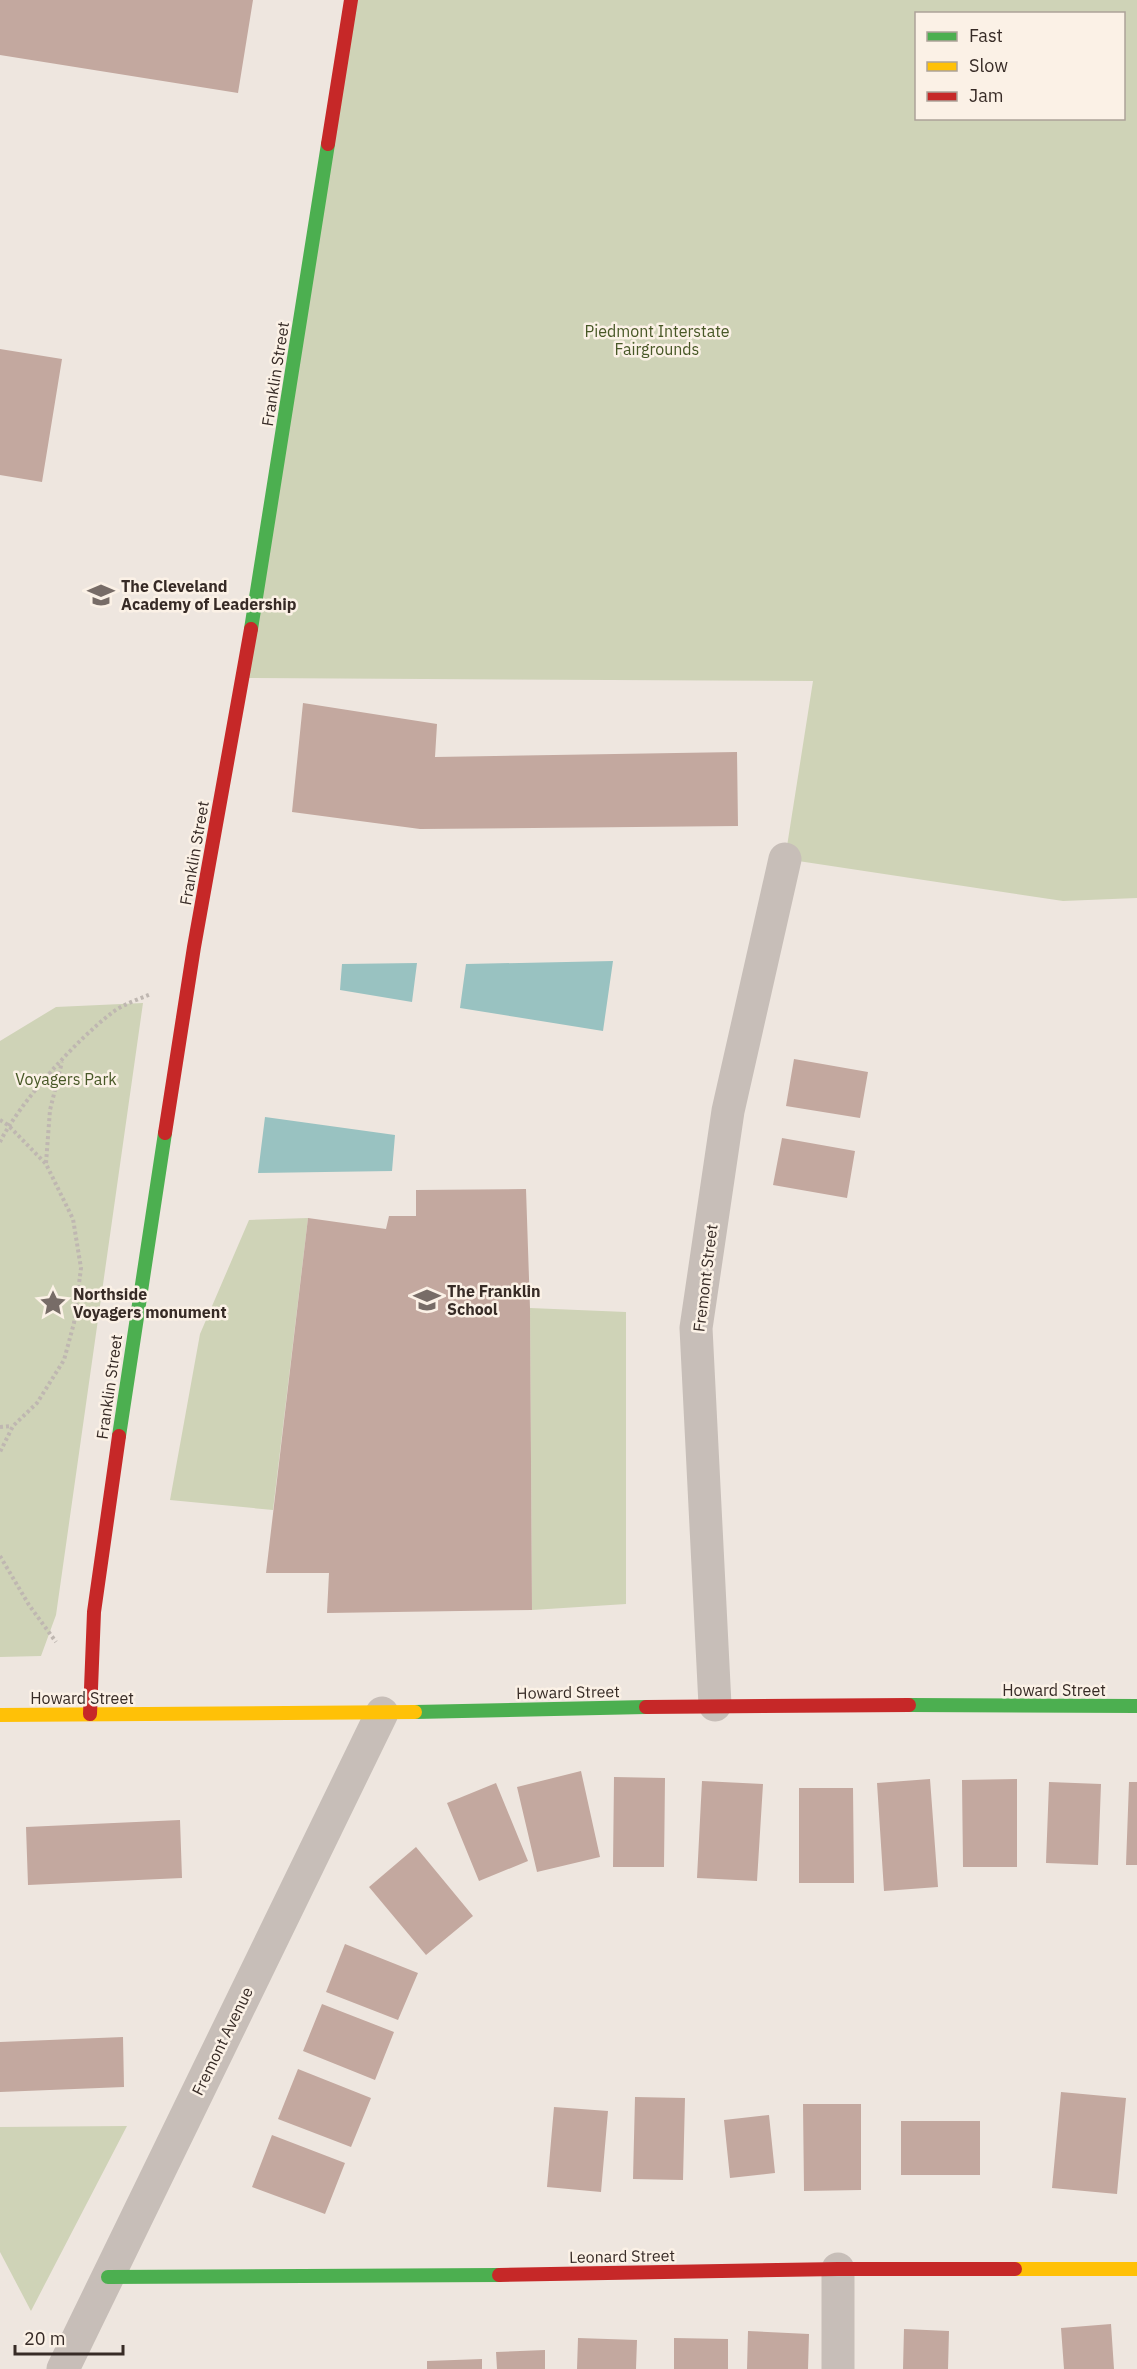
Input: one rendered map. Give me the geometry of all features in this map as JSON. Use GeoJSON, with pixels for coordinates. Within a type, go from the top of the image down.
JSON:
{"type":"FeatureCollection","features":[{"type":"Feature","properties":{"kind":"street","name":"Franklin Street"},"geometry":{"type":"LineString","coordinates":[[90,1714],[94,1612],[133,1332],[194,947],[243,678],[351,0]]}},
{"type":"Feature","properties":{"kind":"street","name":"Fremont Street"},"geometry":{"type":"LineString","coordinates":[[715,1705],[696,1328],[728,1111],[784,859]]}},
{"type":"Feature","properties":{"kind":"street","name":"Howard Street"},"geometry":{"type":"LineString","coordinates":[[0,1715],[382,1713],[715,1705],[1137,1706]]}},
{"type":"Feature","properties":{"kind":"street","name":"Fremont Avenue"},"geometry":{"type":"LineString","coordinates":[[63,2369],[382,1713]]}},
{"type":"Feature","properties":{"kind":"street","name":"Leonard Street"},"geometry":{"type":"LineString","coordinates":[[108,2277],[409,2276],[838,2269],[1137,2269]]}},
{"type":"Feature","properties":{"kind":"street"},"geometry":{"type":"LineString","coordinates":[[838,2269],[838,2369]]}},
{"type":"Feature","properties":{"kind":"path"},"geometry":{"type":"LineString","coordinates":[[0,1142],[8,1125],[63,1059],[114,1011],[153,993]]}},
{"type":"Feature","properties":{"kind":"path"},"geometry":{"type":"LineString","coordinates":[[46,1164],[50,1110],[63,1059]]}},
{"type":"Feature","properties":{"kind":"path"},"geometry":{"type":"LineString","coordinates":[[0,1120],[8,1125],[46,1164],[73,1219],[81,1268],[74,1323],[64,1360],[37,1403],[13,1426],[0,1452]]}},
{"type":"Feature","properties":{"kind":"path"},"geometry":{"type":"LineString","coordinates":[[0,1427],[13,1426]]}},
{"type":"Feature","properties":{"kind":"path"},"geometry":{"type":"LineString","coordinates":[[0,1556],[29,1605],[56,1642]]}},
{"type":"Feature","properties":{"kind":"green space","name":"Piedmont Interstate Fairgrounds"},"geometry":{"type":"Polygon","coordinates":[[[351,0],[1137,0],[1137,898],[1063,901],[785,859],[813,681],[243,678],[351,0]]]}},
{"type":"Feature","properties":{"kind":"green space","name":"Voyagers Park"},"geometry":{"type":"Polygon","coordinates":[[[143,1003],[56,1615],[41,1656],[0,1657],[0,1041],[56,1007],[143,1003]]]}},
{"type":"Feature","properties":{"kind":"green space"},"geometry":{"type":"Polygon","coordinates":[[[308,1218],[273,1510],[170,1500],[200,1334],[249,1220],[308,1218]]]}},
{"type":"Feature","properties":{"kind":"green space"},"geometry":{"type":"Polygon","coordinates":[[[530,1308],[626,1312],[626,1604],[532,1610],[530,1308]]]}},
{"type":"Feature","properties":{"kind":"green space"},"geometry":{"type":"Polygon","coordinates":[[[127,2126],[31,2311],[0,2252],[0,2127],[127,2126]]]}},
{"type":"Feature","properties":{"kind":"water"},"geometry":{"type":"Polygon","coordinates":[[[613,961],[603,1031],[460,1008],[466,964],[613,961]]]}},
{"type":"Feature","properties":{"kind":"water"},"geometry":{"type":"Polygon","coordinates":[[[417,963],[412,1002],[340,990],[342,964],[417,963]]]}},
{"type":"Feature","properties":{"kind":"water"},"geometry":{"type":"Polygon","coordinates":[[[265,1117],[395,1135],[392,1171],[258,1173],[265,1117]]]}},
{"type":"Feature","properties":{"kind":"building"},"geometry":{"type":"Polygon","coordinates":[[[0,0],[253,0],[238,93],[0,55],[0,0]]]}},
{"type":"Feature","properties":{"kind":"building"},"geometry":{"type":"Polygon","coordinates":[[[0,349],[62,359],[42,482],[0,475],[0,349]]]}},
{"type":"Feature","properties":{"kind":"building"},"geometry":{"type":"Polygon","coordinates":[[[303,703],[437,724],[435,757],[737,752],[738,826],[420,829],[292,812],[303,703]]]}},
{"type":"Feature","properties":{"kind":"building"},"geometry":{"type":"Polygon","coordinates":[[[794,1059],[868,1072],[860,1118],[786,1106],[794,1059]]]}},
{"type":"Feature","properties":{"kind":"building"},"geometry":{"type":"Polygon","coordinates":[[[782,1138],[855,1151],[847,1198],[773,1185],[782,1138]]]}},
{"type":"Feature","properties":{"kind":"building"},"geometry":{"type":"Polygon","coordinates":[[[526,1189],[530,1308],[532,1610],[327,1613],[329,1573],[266,1573],[308,1218],[386,1229],[389,1216],[416,1216],[416,1190],[526,1189]]]}},
{"type":"Feature","properties":{"kind":"building"},"geometry":{"type":"Polygon","coordinates":[[[581,1771],[600,1857],[537,1872],[517,1787],[581,1771]]]}},
{"type":"Feature","properties":{"kind":"building"},"geometry":{"type":"Polygon","coordinates":[[[614,1777],[665,1778],[664,1867],[613,1867],[614,1777]]]}},
{"type":"Feature","properties":{"kind":"building"},"geometry":{"type":"Polygon","coordinates":[[[930,1779],[938,1887],[884,1891],[877,1783],[930,1779]]]}},
{"type":"Feature","properties":{"kind":"building"},"geometry":{"type":"Polygon","coordinates":[[[1017,1779],[1017,1867],[963,1867],[962,1780],[1017,1779]]]}},
{"type":"Feature","properties":{"kind":"building"},"geometry":{"type":"Polygon","coordinates":[[[702,1781],[763,1784],[757,1881],[697,1878],[702,1781]]]}},
{"type":"Feature","properties":{"kind":"building"},"geometry":{"type":"Polygon","coordinates":[[[1049,1782],[1101,1784],[1098,1865],[1046,1863],[1049,1782]]]}},
{"type":"Feature","properties":{"kind":"building"},"geometry":{"type":"Polygon","coordinates":[[[1129,1782],[1137,1782],[1137,1865],[1126,1865],[1129,1782]]]}},
{"type":"Feature","properties":{"kind":"building"},"geometry":{"type":"Polygon","coordinates":[[[496,1783],[528,1861],[479,1881],[447,1803],[496,1783]]]}},
{"type":"Feature","properties":{"kind":"building"},"geometry":{"type":"Polygon","coordinates":[[[799,1788],[853,1788],[854,1883],[799,1883],[799,1788]]]}},
{"type":"Feature","properties":{"kind":"building"},"geometry":{"type":"Polygon","coordinates":[[[180,1820],[182,1878],[28,1885],[26,1827],[180,1820]]]}},
{"type":"Feature","properties":{"kind":"building"},"geometry":{"type":"Polygon","coordinates":[[[416,1847],[473,1916],[426,1955],[369,1887],[416,1847]]]}},
{"type":"Feature","properties":{"kind":"building"},"geometry":{"type":"Polygon","coordinates":[[[345,1944],[418,1973],[398,2020],[326,1992],[345,1944]]]}},
{"type":"Feature","properties":{"kind":"building"},"geometry":{"type":"Polygon","coordinates":[[[322,2004],[394,2032],[375,2080],[303,2051],[322,2004]]]}},
{"type":"Feature","properties":{"kind":"building"},"geometry":{"type":"Polygon","coordinates":[[[123,2037],[124,2087],[0,2092],[0,2042],[123,2037]]]}},
{"type":"Feature","properties":{"kind":"building"},"geometry":{"type":"Polygon","coordinates":[[[298,2069],[371,2098],[351,2147],[278,2119],[298,2069]]]}},
{"type":"Feature","properties":{"kind":"building"},"geometry":{"type":"Polygon","coordinates":[[[1061,2092],[1126,2098],[1117,2194],[1052,2188],[1061,2092]]]}},
{"type":"Feature","properties":{"kind":"building"},"geometry":{"type":"Polygon","coordinates":[[[635,2097],[685,2098],[683,2180],[633,2179],[635,2097]]]}},
{"type":"Feature","properties":{"kind":"building"},"geometry":{"type":"Polygon","coordinates":[[[803,2104],[861,2104],[861,2190],[804,2191],[803,2104]]]}},
{"type":"Feature","properties":{"kind":"building"},"geometry":{"type":"Polygon","coordinates":[[[554,2107],[608,2111],[601,2192],[547,2187],[554,2107]]]}},
{"type":"Feature","properties":{"kind":"building"},"geometry":{"type":"Polygon","coordinates":[[[769,2115],[775,2173],[730,2178],[724,2120],[769,2115]]]}},
{"type":"Feature","properties":{"kind":"building"},"geometry":{"type":"Polygon","coordinates":[[[901,2121],[980,2121],[980,2175],[901,2175],[901,2121]]]}},
{"type":"Feature","properties":{"kind":"building"},"geometry":{"type":"Polygon","coordinates":[[[272,2135],[345,2163],[325,2214],[252,2187],[272,2135]]]}},
{"type":"Feature","properties":{"kind":"building"},"geometry":{"type":"Polygon","coordinates":[[[1111,2324],[1114,2369],[1064,2369],[1061,2328],[1111,2324]]]}},
{"type":"Feature","properties":{"kind":"building"},"geometry":{"type":"Polygon","coordinates":[[[904,2329],[949,2331],[948,2369],[903,2369],[904,2329]]]}},
{"type":"Feature","properties":{"kind":"building"},"geometry":{"type":"Polygon","coordinates":[[[748,2331],[809,2334],[808,2369],[747,2369],[748,2331]]]}},
{"type":"Feature","properties":{"kind":"building"},"geometry":{"type":"Polygon","coordinates":[[[578,2338],[637,2340],[636,2369],[577,2369],[578,2338]]]}},
{"type":"Feature","properties":{"kind":"building"},"geometry":{"type":"Polygon","coordinates":[[[674,2338],[728,2339],[728,2369],[674,2369],[674,2338]]]}},
{"type":"Feature","properties":{"kind":"building"},"geometry":{"type":"Polygon","coordinates":[[[545,2350],[545,2369],[497,2369],[496,2352],[545,2350]]]}},
{"type":"Feature","properties":{"kind":"building"},"geometry":{"type":"Polygon","coordinates":[[[482,2359],[482,2369],[427,2369],[427,2361],[482,2359]]]}},
{"type":"Feature","properties":{"kind":"traffic: fast"},"geometry":{"type":"LineString","coordinates":[[251,629],[328,144]]}},
{"type":"Feature","properties":{"kind":"traffic: fast"},"geometry":{"type":"LineString","coordinates":[[119,1436],[165,1133]]}},
{"type":"Feature","properties":{"kind":"traffic: fast"},"geometry":{"type":"LineString","coordinates":[[909,1705],[1137,1706]]}},
{"type":"Feature","properties":{"kind":"traffic: fast"},"geometry":{"type":"LineString","coordinates":[[415,1712],[646,1707]]}},
{"type":"Feature","properties":{"kind":"traffic: fast"},"geometry":{"type":"LineString","coordinates":[[108,2277],[499,2275]]}},
{"type":"Feature","properties":{"kind":"traffic: slow"},"geometry":{"type":"LineString","coordinates":[[0,1715],[415,1712]]}},
{"type":"Feature","properties":{"kind":"traffic: slow"},"geometry":{"type":"LineString","coordinates":[[1015,2269],[1137,2269]]}},
{"type":"Feature","properties":{"kind":"traffic: jam"},"geometry":{"type":"LineString","coordinates":[[328,144],[351,0]]}},
{"type":"Feature","properties":{"kind":"traffic: jam"},"geometry":{"type":"LineString","coordinates":[[165,1133],[194,947],[251,629]]}},
{"type":"Feature","properties":{"kind":"traffic: jam"},"geometry":{"type":"LineString","coordinates":[[90,1714],[94,1612],[119,1436]]}},
{"type":"Feature","properties":{"kind":"traffic: jam"},"geometry":{"type":"LineString","coordinates":[[646,1707],[909,1705]]}},
{"type":"Feature","properties":{"kind":"traffic: jam"},"geometry":{"type":"LineString","coordinates":[[499,2275],[838,2269],[1015,2269]]}},
{"type":"Feature","properties":{"kind":"place","name":"The Cleveland Academy of Leadership"},"geometry":{"type":"Point","coordinates":[101,595]}},
{"type":"Feature","properties":{"kind":"place","name":"The Franklin School"},"geometry":{"type":"Point","coordinates":[427,1300]}},
{"type":"Feature","properties":{"kind":"place","name":"Northside Voyagers monument"},"geometry":{"type":"Point","coordinates":[53,1303]}}]}
